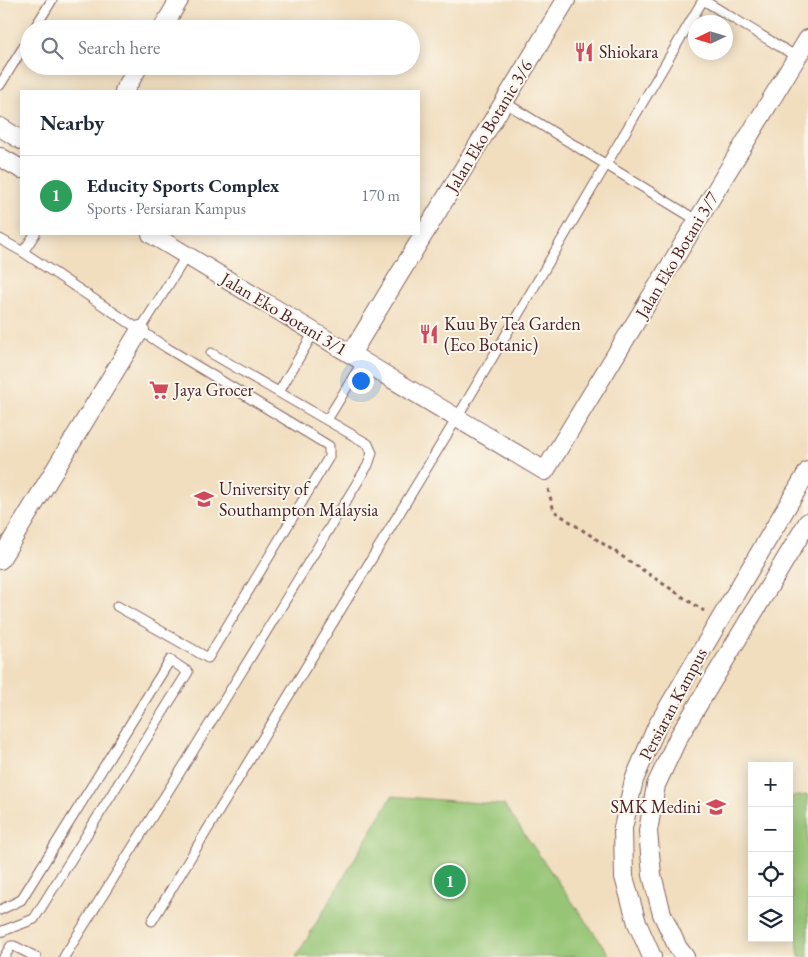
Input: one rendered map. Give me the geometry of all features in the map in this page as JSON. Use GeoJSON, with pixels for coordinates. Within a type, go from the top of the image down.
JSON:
{"type":"FeatureCollection","features":[{"type":"Feature","properties":{"kind":"street"},"geometry":{"type":"LineString","coordinates":[[167,20],[179,0]]}},
{"type":"Feature","properties":{"kind":"street","name":"Jalan Eko Botanic 3/6"},"geometry":{"type":"LineString","coordinates":[[357,358],[504,102],[566,0]]}},
{"type":"Feature","properties":{"kind":"street","name":"Jalan Eko Botani 3/7"},"geometry":{"type":"LineString","coordinates":[[545,471],[808,39]]}},
{"type":"Feature","properties":{"kind":"street"},"geometry":{"type":"LineString","coordinates":[[125,90],[134,75]]}},
{"type":"Feature","properties":{"kind":"street"},"geometry":{"type":"LineString","coordinates":[[0,127],[20,139]]}},
{"type":"Feature","properties":{"kind":"street"},"geometry":{"type":"LineString","coordinates":[[0,157],[20,168]]}},
{"type":"Feature","properties":{"kind":"street","name":"Jalan Eko Botani 3/1"},"geometry":{"type":"LineString","coordinates":[[153,235],[545,471]]}},
{"type":"Feature","properties":{"kind":"street"},"geometry":{"type":"LineString","coordinates":[[0,560],[140,330]]}},
{"type":"Feature","properties":{"kind":"street","name":"Persiaran Kampus"},"geometry":{"type":"LineString","coordinates":[[652,957],[637,923],[624,877],[623,828],[634,780],[657,726],[808,470]]}},
{"type":"Feature","properties":{"kind":"street","name":"Persiaran Kampus"},"geometry":{"type":"LineString","coordinates":[[685,957],[678,948],[662,914],[652,875],[648,831],[656,786],[678,738],[808,522]]}},
{"type":"Feature","properties":{"kind":"lane"},"geometry":{"type":"LineString","coordinates":[[40,20],[52,0]]}},
{"type":"Feature","properties":{"kind":"lane"},"geometry":{"type":"LineString","coordinates":[[152,921],[457,418],[703,0],[797,57]]}},
{"type":"Feature","properties":{"kind":"lane"},"geometry":{"type":"LineString","coordinates":[[0,85],[20,53]]}},
{"type":"Feature","properties":{"kind":"lane"},"geometry":{"type":"LineString","coordinates":[[504,102],[698,221]]}},
{"type":"Feature","properties":{"kind":"lane"},"geometry":{"type":"LineString","coordinates":[[22,252],[33,235]]}},
{"type":"Feature","properties":{"kind":"lane"},"geometry":{"type":"LineString","coordinates":[[0,239],[167,348],[329,446],[329,457],[208,658],[117,606]]}},
{"type":"Feature","properties":{"kind":"lane"},"geometry":{"type":"LineString","coordinates":[[140,330],[187,255]]}},
{"type":"Feature","properties":{"kind":"lane"},"geometry":{"type":"LineString","coordinates":[[279,392],[314,332]]}},
{"type":"Feature","properties":{"kind":"lane"},"geometry":{"type":"LineString","coordinates":[[64,957],[190,756],[368,464],[372,453],[368,444],[211,353]]}},
{"type":"Feature","properties":{"kind":"lane"},"geometry":{"type":"LineString","coordinates":[[327,420],[357,358]]}},
{"type":"Feature","properties":{"kind":"lane"},"geometry":{"type":"LineString","coordinates":[[0,910],[21,900],[170,660],[188,672],[34,919],[0,932]]}},
{"type":"Feature","properties":{"kind":"lane"},"geometry":{"type":"LineString","coordinates":[[4,957],[11,946],[36,957]]}},
{"type":"Feature","properties":{"kind":"path"},"geometry":{"type":"LineString","coordinates":[[545,471],[548,495],[554,511],[719,621]]}},
{"type":"Feature","properties":{"kind":"green space"},"geometry":{"type":"Polygon","coordinates":[[[808,795],[808,957],[799,957],[793,904],[793,797],[808,795]]]}},
{"type":"Feature","properties":{"kind":"green space"},"geometry":{"type":"Polygon","coordinates":[[[392,796],[504,805],[611,957],[296,957],[392,796]]]}},
{"type":"Feature","properties":{"kind":"place","name":"Shiokara"},"geometry":{"type":"Point","coordinates":[584,52]}},
{"type":"Feature","properties":{"kind":"place","name":"Kuu By Tea Garden (Eco Botanic)"},"geometry":{"type":"Point","coordinates":[429,334]}},
{"type":"Feature","properties":{"kind":"place","name":"Jaya Grocer"},"geometry":{"type":"Point","coordinates":[159,390]}},
{"type":"Feature","properties":{"kind":"place","name":"University of Southampton Malaysia"},"geometry":{"type":"Point","coordinates":[204,499]}},
{"type":"Feature","properties":{"kind":"place","name":"SMK Medini"},"geometry":{"type":"Point","coordinates":[716,807]}},
{"type":"Feature","properties":{"kind":"place","name":"Educity Sports Complex"},"geometry":{"type":"Point","coordinates":[450,881]}}]}
